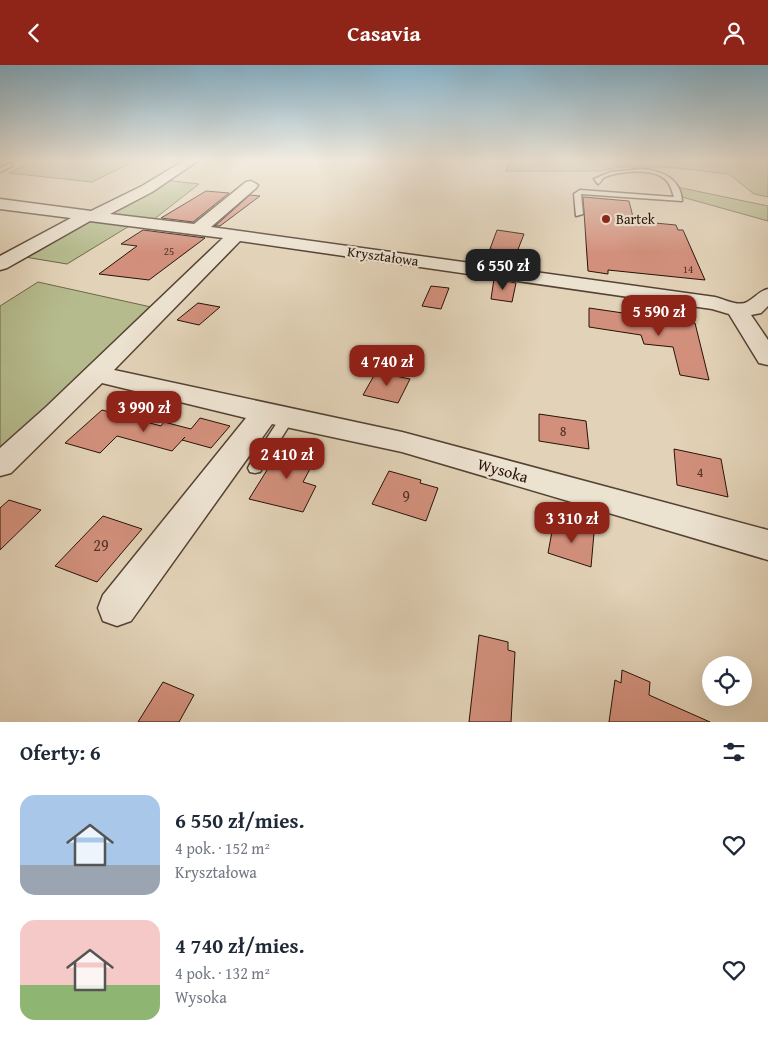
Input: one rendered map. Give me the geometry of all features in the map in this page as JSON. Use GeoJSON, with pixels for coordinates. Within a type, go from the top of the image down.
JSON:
{"type":"FeatureCollection","features":[{"type":"Feature","properties":{"kind":"street"},"geometry":{"type":"LineString","coordinates":[[0,264],[90,216],[143,191]]}},
{"type":"Feature","properties":{"kind":"street"},"geometry":{"type":"LineString","coordinates":[[197,230],[244,191]]}},
{"type":"Feature","properties":{"kind":"street","name":"Kryształowa"},"geometry":{"type":"LineString","coordinates":[[0,204],[236,235],[715,303],[737,310]]}},
{"type":"Feature","properties":{"kind":"street"},"geometry":{"type":"LineString","coordinates":[[0,465],[56,414],[236,235]]}},
{"type":"Feature","properties":{"kind":"street"},"geometry":{"type":"LineString","coordinates":[[768,295],[753,308],[737,310],[768,358]]}},
{"type":"Feature","properties":{"kind":"street","name":"Wysoka"},"geometry":{"type":"LineString","coordinates":[[96,374],[276,416],[402,442],[768,545]]}},
{"type":"Feature","properties":{"kind":"street"},"geometry":{"type":"LineString","coordinates":[[118,607],[276,416]]}},
{"type":"Feature","properties":{"kind":"lane"},"geometry":{"type":"LineString","coordinates":[[637,191],[665,194]]}},
{"type":"Feature","properties":{"kind":"lane"},"geometry":{"type":"LineString","coordinates":[[579,214],[577,194],[580,192],[679,199],[675,191]]}},
{"type":"Feature","properties":{"kind":"lane"},"geometry":{"type":"LineString","coordinates":[[255,468],[276,416]]}},
{"type":"Feature","properties":{"kind":"green space"},"geometry":{"type":"Polygon","coordinates":[[[144,191],[190,191],[153,220],[103,213],[144,191]]]}},
{"type":"Feature","properties":{"kind":"green space"},"geometry":{"type":"Polygon","coordinates":[[[679,191],[695,191],[768,206],[768,221],[682,197],[679,191]]]}},
{"type":"Feature","properties":{"kind":"green space"},"geometry":{"type":"Polygon","coordinates":[[[750,191],[768,191],[768,197],[754,194],[750,191]]]}},
{"type":"Feature","properties":{"kind":"green space"},"geometry":{"type":"Polygon","coordinates":[[[85,219],[131,225],[67,264],[19,256],[85,219]]]}},
{"type":"Feature","properties":{"kind":"green space"},"geometry":{"type":"Polygon","coordinates":[[[38,282],[151,307],[85,373],[0,450],[0,306],[38,282]]]}},
{"type":"Feature","properties":{"kind":"building"},"geometry":{"type":"Polygon","coordinates":[[[206,191],[229,193],[193,222],[161,218],[206,191]]]}},
{"type":"Feature","properties":{"kind":"building"},"geometry":{"type":"Polygon","coordinates":[[[250,195],[260,196],[220,226],[215,226],[250,195]]]}},
{"type":"Feature","properties":{"kind":"building"},"geometry":{"type":"Polygon","coordinates":[[[583,197],[629,201],[634,221],[676,225],[678,230],[683,230],[705,280],[608,270],[608,274],[588,271],[583,197]]]}},
{"type":"Feature","properties":{"kind":"building"},"geometry":{"type":"Polygon","coordinates":[[[143,230],[205,238],[149,280],[99,274],[137,246],[121,244],[143,230]]]}},
{"type":"Feature","properties":{"kind":"building"},"geometry":{"type":"Polygon","coordinates":[[[497,230],[524,234],[517,252],[521,253],[518,268],[496,265],[498,250],[490,249],[497,230]]]}},
{"type":"Feature","properties":{"kind":"building"},"geometry":{"type":"Polygon","coordinates":[[[494,279],[516,283],[512,302],[491,299],[494,279]]]}},
{"type":"Feature","properties":{"kind":"building"},"geometry":{"type":"Polygon","coordinates":[[[431,286],[449,288],[441,309],[422,306],[431,286]]]}},
{"type":"Feature","properties":{"kind":"building"},"geometry":{"type":"Polygon","coordinates":[[[198,303],[220,307],[199,325],[177,320],[198,303]]]}},
{"type":"Feature","properties":{"kind":"building"},"geometry":{"type":"Polygon","coordinates":[[[589,308],[664,319],[664,316],[695,323],[709,380],[680,375],[673,347],[644,344],[641,335],[589,327],[589,308]]]}},
{"type":"Feature","properties":{"kind":"building"},"geometry":{"type":"Polygon","coordinates":[[[376,372],[410,379],[398,403],[363,395],[376,372]]]}},
{"type":"Feature","properties":{"kind":"building"},"geometry":{"type":"Polygon","coordinates":[[[102,410],[161,426],[164,422],[191,429],[200,418],[230,426],[211,448],[182,440],[172,451],[117,436],[100,453],[65,443],[102,410]]]}},
{"type":"Feature","properties":{"kind":"building"},"geometry":{"type":"Polygon","coordinates":[[[539,414],[586,421],[589,449],[539,441],[539,414]]]}},
{"type":"Feature","properties":{"kind":"building"},"geometry":{"type":"Polygon","coordinates":[[[282,446],[318,454],[303,482],[316,486],[303,512],[249,499],[282,446]]]}},
{"type":"Feature","properties":{"kind":"building"},"geometry":{"type":"Polygon","coordinates":[[[674,449],[721,459],[728,497],[677,485],[674,449]]]}},
{"type":"Feature","properties":{"kind":"building"},"geometry":{"type":"Polygon","coordinates":[[[389,471],[421,480],[420,483],[438,488],[426,521],[372,504],[389,471]]]}},
{"type":"Feature","properties":{"kind":"building"},"geometry":{"type":"Polygon","coordinates":[[[9,500],[41,510],[0,550],[0,508],[9,500]]]}},
{"type":"Feature","properties":{"kind":"building"},"geometry":{"type":"Polygon","coordinates":[[[103,516],[142,529],[97,582],[55,566],[103,516]]]}},
{"type":"Feature","properties":{"kind":"building"},"geometry":{"type":"Polygon","coordinates":[[[554,521],[594,533],[591,567],[548,553],[554,521]]]}},
{"type":"Feature","properties":{"kind":"building"},"geometry":{"type":"Polygon","coordinates":[[[479,635],[508,642],[508,650],[515,652],[511,722],[469,722],[479,635]]]}},
{"type":"Feature","properties":{"kind":"building"},"geometry":{"type":"Polygon","coordinates":[[[622,670],[650,682],[649,695],[710,722],[609,722],[615,680],[621,683],[622,670]]]}},
{"type":"Feature","properties":{"kind":"building"},"geometry":{"type":"Polygon","coordinates":[[[163,682],[194,695],[179,722],[138,722],[163,682]]]}},
{"type":"Feature","properties":{"kind":"place","name":"Bartek"},"geometry":{"type":"Point","coordinates":[606,219]}}]}
